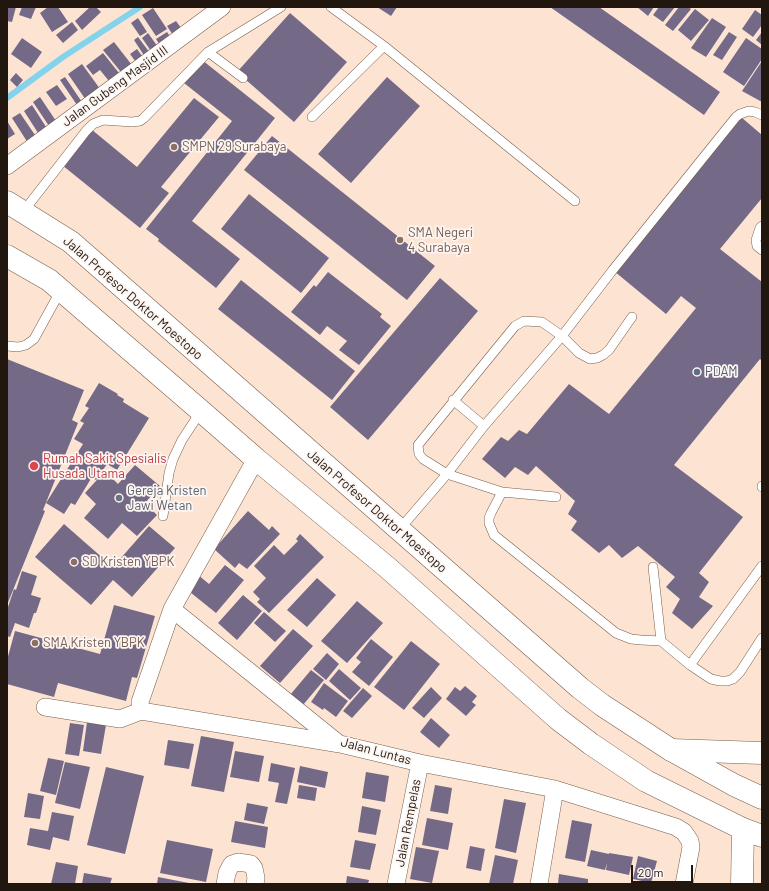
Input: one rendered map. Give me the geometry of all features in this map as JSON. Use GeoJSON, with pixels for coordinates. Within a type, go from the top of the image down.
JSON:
{"type":"FeatureCollection","features":[{"type":"Feature","properties":{"kind":"main road","name":"Jalan Profesor Doktor Moestopo"},"geometry":{"type":"LineString","coordinates":[[15,207],[72,242],[580,688],[602,705],[671,750],[734,785],[762,798]]}},
{"type":"Feature","properties":{"kind":"main road"},"geometry":{"type":"LineString","coordinates":[[7,256],[49,280],[61,290],[256,459],[388,568],[558,719],[591,744],[646,781],[752,832],[742,884]]}},
{"type":"Feature","properties":{"kind":"main road"},"geometry":{"type":"LineString","coordinates":[[671,750],[762,753]]}},
{"type":"Feature","properties":{"kind":"street","name":"Jalan Gubeng Masjid III"},"geometry":{"type":"LineString","coordinates":[[7,166],[222,7]]}},
{"type":"Feature","properties":{"kind":"street"},"geometry":{"type":"LineString","coordinates":[[141,711],[140,702],[172,608],[256,459]]}},
{"type":"Feature","properties":{"kind":"street","name":"Jalan Luntas"},"geometry":{"type":"LineString","coordinates":[[172,608],[340,744],[420,763],[555,789],[676,827],[684,832],[690,841],[691,846],[684,884]]}},
{"type":"Feature","properties":{"kind":"street"},"geometry":{"type":"LineString","coordinates":[[45,707],[120,719],[141,711],[340,744]]}},
{"type":"Feature","properties":{"kind":"street","name":"Jalan Rempelas"},"geometry":{"type":"LineString","coordinates":[[396,884],[420,763]]}},
{"type":"Feature","properties":{"kind":"street"},"geometry":{"type":"LineString","coordinates":[[539,884],[555,789]]}},
{"type":"Feature","properties":{"kind":"street"},"geometry":{"type":"LineString","coordinates":[[224,884],[230,867],[232,864],[238,862],[251,864],[254,868],[256,878],[255,884]]}},
{"type":"Feature","properties":{"kind":"lane"},"geometry":{"type":"LineString","coordinates":[[15,207],[93,124],[103,120],[132,122],[140,121],[208,52],[281,7]]}},
{"type":"Feature","properties":{"kind":"lane"},"geometry":{"type":"LineString","coordinates":[[332,7],[384,46],[574,201]]}},
{"type":"Feature","properties":{"kind":"lane"},"geometry":{"type":"LineString","coordinates":[[312,117],[384,46]]}},
{"type":"Feature","properties":{"kind":"lane"},"geometry":{"type":"LineString","coordinates":[[208,52],[243,78]]}},
{"type":"Feature","properties":{"kind":"lane"},"geometry":{"type":"LineString","coordinates":[[400,530],[447,474],[484,426],[562,336],[736,117],[749,111],[762,115]]}},
{"type":"Feature","properties":{"kind":"lane"},"geometry":{"type":"LineString","coordinates":[[762,226],[756,240],[758,246],[762,250]]}},
{"type":"Feature","properties":{"kind":"lane"},"geometry":{"type":"LineString","coordinates":[[7,346],[18,347],[26,345],[34,339],[61,290]]}},
{"type":"Feature","properties":{"kind":"lane"},"geometry":{"type":"LineString","coordinates":[[556,497],[502,492],[447,474],[423,459],[419,454],[418,445],[453,400],[515,326],[524,321],[542,322],[562,336],[579,353],[590,359],[603,356],[609,350],[632,317]]}},
{"type":"Feature","properties":{"kind":"lane"},"geometry":{"type":"LineString","coordinates":[[453,400],[484,426]]}},
{"type":"Feature","properties":{"kind":"lane"},"geometry":{"type":"LineString","coordinates":[[163,516],[169,473],[173,459],[182,440],[201,411]]}},
{"type":"Feature","properties":{"kind":"lane"},"geometry":{"type":"LineString","coordinates":[[502,492],[489,518],[489,523],[494,534],[616,633],[641,640],[661,641],[690,665],[711,679],[720,681],[733,679],[740,672],[762,638]]}},
{"type":"Feature","properties":{"kind":"lane"},"geometry":{"type":"LineString","coordinates":[[690,665],[762,566]]}},
{"type":"Feature","properties":{"kind":"lane"},"geometry":{"type":"LineString","coordinates":[[653,567],[661,641]]}},
{"type":"Feature","properties":{"kind":"building"},"geometry":{"type":"Polygon","coordinates":[[[7,7],[16,7],[12,22],[7,21],[7,7]]]}},
{"type":"Feature","properties":{"kind":"building"},"geometry":{"type":"Polygon","coordinates":[[[22,7],[36,7],[31,19],[19,15],[22,7]]]}},
{"type":"Feature","properties":{"kind":"building"},"geometry":{"type":"Polygon","coordinates":[[[48,7],[58,7],[68,22],[52,32],[40,13],[48,7]]]}},
{"type":"Feature","properties":{"kind":"building"},"geometry":{"type":"Polygon","coordinates":[[[90,7],[96,7],[101,12],[82,30],[75,21],[90,7]]]}},
{"type":"Feature","properties":{"kind":"building"},"geometry":{"type":"Polygon","coordinates":[[[377,7],[397,7],[391,16],[377,7]]]}},
{"type":"Feature","properties":{"kind":"building"},"geometry":{"type":"Polygon","coordinates":[[[550,7],[599,7],[720,92],[704,115],[550,7]]]}},
{"type":"Feature","properties":{"kind":"building"},"geometry":{"type":"Polygon","coordinates":[[[637,7],[654,7],[648,16],[637,7]]]}},
{"type":"Feature","properties":{"kind":"building"},"geometry":{"type":"Polygon","coordinates":[[[659,7],[675,7],[663,22],[653,15],[659,7]]]}},
{"type":"Feature","properties":{"kind":"building"},"geometry":{"type":"Polygon","coordinates":[[[679,7],[688,7],[691,9],[673,31],[665,25],[679,7]]]}},
{"type":"Feature","properties":{"kind":"building"},"geometry":{"type":"Polygon","coordinates":[[[153,8],[167,29],[156,36],[142,15],[153,8]]]}},
{"type":"Feature","properties":{"kind":"building"},"geometry":{"type":"Polygon","coordinates":[[[695,9],[709,20],[691,41],[678,30],[695,9]]]}},
{"type":"Feature","properties":{"kind":"building"},"geometry":{"type":"Polygon","coordinates":[[[755,10],[762,15],[762,25],[753,37],[742,29],[755,10]]]}},
{"type":"Feature","properties":{"kind":"building"},"geometry":{"type":"Polygon","coordinates":[[[290,13],[347,62],[294,122],[237,72],[290,13]]]}},
{"type":"Feature","properties":{"kind":"building"},"geometry":{"type":"Polygon","coordinates":[[[138,18],[147,32],[140,36],[131,23],[138,18]]]}},
{"type":"Feature","properties":{"kind":"building"},"geometry":{"type":"Polygon","coordinates":[[[712,18],[726,27],[706,57],[691,48],[712,18]]]}},
{"type":"Feature","properties":{"kind":"building"},"geometry":{"type":"Polygon","coordinates":[[[176,21],[184,32],[175,38],[167,26],[176,21]]]}},
{"type":"Feature","properties":{"kind":"building"},"geometry":{"type":"Polygon","coordinates":[[[72,22],[78,30],[63,43],[56,35],[72,22]]]}},
{"type":"Feature","properties":{"kind":"building"},"geometry":{"type":"Polygon","coordinates":[[[167,32],[171,38],[160,45],[156,39],[167,32]]]}},
{"type":"Feature","properties":{"kind":"building"},"geometry":{"type":"Polygon","coordinates":[[[729,32],[737,37],[722,60],[713,55],[729,32]]]}},
{"type":"Feature","properties":{"kind":"building"},"geometry":{"type":"Polygon","coordinates":[[[762,32],[762,45],[756,40],[762,32]]]}},
{"type":"Feature","properties":{"kind":"building"},"geometry":{"type":"Polygon","coordinates":[[[148,33],[158,47],[151,51],[142,38],[148,33]]]}},
{"type":"Feature","properties":{"kind":"building"},"geometry":{"type":"Polygon","coordinates":[[[138,37],[150,53],[145,57],[134,40],[138,37]]]}},
{"type":"Feature","properties":{"kind":"building"},"geometry":{"type":"Polygon","coordinates":[[[22,38],[42,52],[31,68],[11,54],[22,38]]]}},
{"type":"Feature","properties":{"kind":"building"},"geometry":{"type":"Polygon","coordinates":[[[746,38],[762,49],[762,59],[744,86],[723,72],[746,38]]]}},
{"type":"Feature","properties":{"kind":"building"},"geometry":{"type":"Polygon","coordinates":[[[114,42],[135,69],[125,77],[103,50],[114,42]]]}},
{"type":"Feature","properties":{"kind":"building"},"geometry":{"type":"Polygon","coordinates":[[[137,49],[145,60],[138,65],[130,54],[137,49]]]}},
{"type":"Feature","properties":{"kind":"building"},"geometry":{"type":"Polygon","coordinates":[[[103,53],[123,78],[113,86],[100,70],[93,75],[86,66],[103,53]]]}},
{"type":"Feature","properties":{"kind":"building"},"geometry":{"type":"Polygon","coordinates":[[[202,60],[275,118],[192,221],[240,259],[216,288],[158,241],[159,239],[146,229],[232,121],[184,83],[202,60]]]}},
{"type":"Feature","properties":{"kind":"building"},"geometry":{"type":"Polygon","coordinates":[[[762,61],[762,102],[742,91],[762,61]]]}},
{"type":"Feature","properties":{"kind":"building"},"geometry":{"type":"Polygon","coordinates":[[[82,64],[103,93],[88,103],[68,74],[82,64]]]}},
{"type":"Feature","properties":{"kind":"building"},"geometry":{"type":"Polygon","coordinates":[[[16,73],[23,80],[17,87],[10,80],[16,73]]]}},
{"type":"Feature","properties":{"kind":"building"},"geometry":{"type":"Polygon","coordinates":[[[65,77],[84,105],[79,108],[60,80],[65,77]]]}},
{"type":"Feature","properties":{"kind":"building"},"geometry":{"type":"Polygon","coordinates":[[[387,77],[420,106],[351,183],[318,154],[387,77]]]}},
{"type":"Feature","properties":{"kind":"building"},"geometry":{"type":"Polygon","coordinates":[[[57,85],[67,99],[56,106],[46,92],[57,85]]]}},
{"type":"Feature","properties":{"kind":"building"},"geometry":{"type":"Polygon","coordinates":[[[40,97],[58,124],[51,129],[33,102],[40,97]]]}},
{"type":"Feature","properties":{"kind":"building","name":"SMPN 29 Surabaya"},"geometry":{"type":"Polygon","coordinates":[[[194,98],[219,117],[161,187],[169,193],[140,228],[62,165],[91,129],[137,167],[194,98]]]}},
{"type":"Feature","properties":{"kind":"building"},"geometry":{"type":"Polygon","coordinates":[[[32,105],[48,130],[40,136],[24,111],[32,105]]]}},
{"type":"Feature","properties":{"kind":"building"},"geometry":{"type":"Polygon","coordinates":[[[20,113],[37,138],[28,143],[12,118],[20,113]]]}},
{"type":"Feature","properties":{"kind":"building","name":"PDAM"},"geometry":{"type":"Polygon","coordinates":[[[741,117],[762,135],[762,198],[720,249],[762,282],[762,361],[760,359],[674,465],[743,517],[699,573],[709,582],[699,597],[713,606],[692,629],[672,613],[680,599],[666,587],[675,577],[638,546],[622,558],[609,545],[599,553],[571,530],[577,521],[568,514],[575,501],[536,466],[528,475],[515,467],[505,478],[482,459],[501,437],[508,441],[519,430],[527,434],[569,384],[609,414],[696,308],[681,296],[666,314],[614,271],[741,117]]]}},
{"type":"Feature","properties":{"kind":"building"},"geometry":{"type":"Polygon","coordinates":[[[7,121],[15,134],[7,139],[7,121]]]}},
{"type":"Feature","properties":{"kind":"building"},"geometry":{"type":"Polygon","coordinates":[[[272,136],[435,266],[407,300],[244,170],[272,136]]]}},
{"type":"Feature","properties":{"kind":"building"},"geometry":{"type":"Polygon","coordinates":[[[249,194],[329,258],[301,293],[221,229],[249,194]]]}},
{"type":"Feature","properties":{"kind":"building"},"geometry":{"type":"Polygon","coordinates":[[[328,272],[382,314],[380,317],[391,326],[359,365],[339,350],[347,341],[327,326],[320,335],[291,312],[314,285],[316,287],[328,272]]]}},
{"type":"Feature","properties":{"kind":"building"},"geometry":{"type":"Polygon","coordinates":[[[440,278],[478,311],[368,440],[330,407],[440,278]]]}},
{"type":"Feature","properties":{"kind":"building"},"geometry":{"type":"Polygon","coordinates":[[[241,280],[355,371],[332,400],[218,309],[241,280]]]}},
{"type":"Feature","properties":{"kind":"building","name":"Rumah Sakit Spesialis Husada Utama"},"geometry":{"type":"Polygon","coordinates":[[[7,359],[84,390],[72,420],[78,423],[43,510],[45,511],[7,605],[7,359]]]}},
{"type":"Feature","properties":{"kind":"building"},"geometry":{"type":"Polygon","coordinates":[[[99,383],[118,394],[117,395],[124,399],[123,402],[149,418],[117,470],[107,464],[96,480],[92,477],[75,505],[71,503],[64,514],[46,503],[83,444],[74,439],[84,423],[80,421],[89,408],[85,406],[99,383]]]}},
{"type":"Feature","properties":{"kind":"building","name":"Gereja Kristen Jawi Wetan"},"geometry":{"type":"Polygon","coordinates":[[[135,465],[160,486],[145,503],[157,515],[137,536],[122,523],[108,539],[84,518],[96,504],[85,493],[105,471],[118,484],[135,465]]]}},
{"type":"Feature","properties":{"kind":"building"},"geometry":{"type":"Polygon","coordinates":[[[248,511],[269,530],[272,526],[280,534],[247,569],[239,563],[235,568],[214,549],[248,511]]]}},
{"type":"Feature","properties":{"kind":"building","name":"SD Kristen YBPK"},"geometry":{"type":"Polygon","coordinates":[[[64,524],[113,567],[149,526],[175,548],[132,597],[113,580],[91,605],[35,557],[64,524]]]}},
{"type":"Feature","properties":{"kind":"building"},"geometry":{"type":"Polygon","coordinates":[[[300,534],[324,557],[269,613],[257,602],[260,599],[253,592],[266,578],[254,566],[274,545],[284,555],[298,541],[296,539],[300,534]]]}},
{"type":"Feature","properties":{"kind":"building"},"geometry":{"type":"Polygon","coordinates":[[[225,565],[244,580],[216,613],[185,588],[197,574],[209,584],[225,565]]]}},
{"type":"Feature","properties":{"kind":"building"},"geometry":{"type":"Polygon","coordinates":[[[22,571],[37,576],[31,595],[41,598],[29,628],[15,623],[10,637],[7,636],[7,610],[14,589],[16,590],[22,571]]]}},
{"type":"Feature","properties":{"kind":"building"},"geometry":{"type":"Polygon","coordinates":[[[317,578],[336,595],[307,627],[287,610],[317,578]]]}},
{"type":"Feature","properties":{"kind":"building"},"geometry":{"type":"Polygon","coordinates":[[[243,595],[262,611],[237,640],[218,623],[243,595]]]}},
{"type":"Feature","properties":{"kind":"building"},"geometry":{"type":"Polygon","coordinates":[[[357,601],[383,623],[347,663],[321,641],[357,601]]]}},
{"type":"Feature","properties":{"kind":"building","name":"SMA Kristen YBPK"},"geometry":{"type":"Polygon","coordinates":[[[114,605],[155,616],[137,678],[132,677],[126,701],[58,683],[54,697],[7,684],[7,660],[15,631],[100,654],[114,605]]]}},
{"type":"Feature","properties":{"kind":"building"},"geometry":{"type":"Polygon","coordinates":[[[264,612],[286,631],[275,642],[254,623],[264,612]]]}},
{"type":"Feature","properties":{"kind":"building"},"geometry":{"type":"Polygon","coordinates":[[[293,629],[313,646],[280,683],[260,666],[293,629]]]}},
{"type":"Feature","properties":{"kind":"building"},"geometry":{"type":"Polygon","coordinates":[[[371,639],[393,657],[369,686],[352,672],[361,662],[356,658],[371,639]]]}},
{"type":"Feature","properties":{"kind":"building"},"geometry":{"type":"Polygon","coordinates":[[[411,641],[440,664],[404,710],[374,687],[411,641]]]}},
{"type":"Feature","properties":{"kind":"building"},"geometry":{"type":"Polygon","coordinates":[[[327,653],[339,664],[326,680],[313,669],[327,653]]]}},
{"type":"Feature","properties":{"kind":"building"},"geometry":{"type":"Polygon","coordinates":[[[339,669],[361,688],[350,700],[329,681],[339,669]]]}},
{"type":"Feature","properties":{"kind":"building"},"geometry":{"type":"Polygon","coordinates":[[[311,670],[324,680],[303,705],[290,695],[311,670]]]}},
{"type":"Feature","properties":{"kind":"building"},"geometry":{"type":"Polygon","coordinates":[[[324,683],[348,701],[336,717],[324,708],[323,710],[311,702],[324,683]]]}},
{"type":"Feature","properties":{"kind":"building"},"geometry":{"type":"Polygon","coordinates":[[[465,686],[477,696],[472,702],[476,705],[466,716],[446,699],[455,687],[460,691],[465,686]]]}},
{"type":"Feature","properties":{"kind":"building"},"geometry":{"type":"Polygon","coordinates":[[[431,687],[442,698],[424,718],[412,708],[431,687]]]}},
{"type":"Feature","properties":{"kind":"building"},"geometry":{"type":"Polygon","coordinates":[[[363,688],[372,696],[352,718],[343,711],[363,688]]]}},
{"type":"Feature","properties":{"kind":"building"},"geometry":{"type":"Polygon","coordinates":[[[431,718],[450,735],[439,748],[420,732],[431,718]]]}},
{"type":"Feature","properties":{"kind":"building"},"geometry":{"type":"Polygon","coordinates":[[[87,722],[106,725],[101,754],[83,751],[87,722]]]}},
{"type":"Feature","properties":{"kind":"building"},"geometry":{"type":"Polygon","coordinates":[[[70,723],[84,725],[79,756],[65,754],[70,723]]]}},
{"type":"Feature","properties":{"kind":"building"},"geometry":{"type":"Polygon","coordinates":[[[201,736],[234,742],[224,792],[191,786],[201,736]]]}},
{"type":"Feature","properties":{"kind":"building"},"geometry":{"type":"Polygon","coordinates":[[[168,740],[194,744],[189,769],[164,765],[168,740]]]}},
{"type":"Feature","properties":{"kind":"building"},"geometry":{"type":"Polygon","coordinates":[[[235,751],[264,756],[259,782],[230,777],[235,751]]]}},
{"type":"Feature","properties":{"kind":"building"},"geometry":{"type":"Polygon","coordinates":[[[48,758],[64,761],[56,795],[40,791],[48,758]]]}},
{"type":"Feature","properties":{"kind":"building"},"geometry":{"type":"Polygon","coordinates":[[[65,762],[90,767],[80,809],[55,803],[65,762]]]}},
{"type":"Feature","properties":{"kind":"building"},"geometry":{"type":"Polygon","coordinates":[[[271,763],[295,768],[287,804],[275,802],[279,783],[268,781],[271,763]]]}},
{"type":"Feature","properties":{"kind":"building"},"geometry":{"type":"Polygon","coordinates":[[[300,766],[328,772],[325,788],[297,782],[300,766]]]}},
{"type":"Feature","properties":{"kind":"building"},"geometry":{"type":"Polygon","coordinates":[[[106,767],[144,776],[125,854],[87,845],[106,767]]]}},
{"type":"Feature","properties":{"kind":"building"},"geometry":{"type":"Polygon","coordinates":[[[366,772],[389,776],[385,802],[362,798],[366,772]]]}},
{"type":"Feature","properties":{"kind":"building"},"geometry":{"type":"Polygon","coordinates":[[[299,785],[317,788],[315,801],[297,798],[299,785]]]}},
{"type":"Feature","properties":{"kind":"building"},"geometry":{"type":"Polygon","coordinates":[[[435,785],[452,788],[448,814],[430,811],[435,785]]]}},
{"type":"Feature","properties":{"kind":"building"},"geometry":{"type":"Polygon","coordinates":[[[28,793],[44,796],[40,819],[24,817],[28,793]]]}},
{"type":"Feature","properties":{"kind":"building"},"geometry":{"type":"Polygon","coordinates":[[[504,799],[526,803],[516,853],[495,848],[504,799]]]}},
{"type":"Feature","properties":{"kind":"building"},"geometry":{"type":"Polygon","coordinates":[[[247,803],[268,807],[264,824],[244,820],[247,803]]]}},
{"type":"Feature","properties":{"kind":"building"},"geometry":{"type":"Polygon","coordinates":[[[362,806],[381,810],[376,835],[358,832],[362,806]]]}},
{"type":"Feature","properties":{"kind":"building"},"geometry":{"type":"Polygon","coordinates":[[[52,812],[74,816],[69,841],[53,837],[50,850],[27,845],[30,828],[48,831],[52,812]]]}},
{"type":"Feature","properties":{"kind":"building"},"geometry":{"type":"Polygon","coordinates":[[[427,818],[453,823],[448,850],[422,845],[427,818]]]}},
{"type":"Feature","properties":{"kind":"building"},"geometry":{"type":"Polygon","coordinates":[[[572,820],[592,824],[585,862],[565,858],[572,820]]]}},
{"type":"Feature","properties":{"kind":"building"},"geometry":{"type":"Polygon","coordinates":[[[235,821],[268,827],[265,848],[231,842],[235,821]]]}},
{"type":"Feature","properties":{"kind":"building"},"geometry":{"type":"Polygon","coordinates":[[[167,840],[213,849],[206,882],[160,873],[167,840]]]}},
{"type":"Feature","properties":{"kind":"building"},"geometry":{"type":"Polygon","coordinates":[[[355,840],[376,844],[370,870],[350,867],[355,840]]]}},
{"type":"Feature","properties":{"kind":"building"},"geometry":{"type":"Polygon","coordinates":[[[470,846],[485,849],[481,871],[466,868],[470,846]]]}},
{"type":"Feature","properties":{"kind":"building"},"geometry":{"type":"Polygon","coordinates":[[[416,847],[439,851],[432,883],[410,879],[416,847]]]}},
{"type":"Feature","properties":{"kind":"building"},"geometry":{"type":"Polygon","coordinates":[[[591,850],[633,857],[629,875],[606,870],[607,863],[605,870],[587,866],[591,850]]]}},
{"type":"Feature","properties":{"kind":"building"},"geometry":{"type":"Polygon","coordinates":[[[495,855],[518,860],[513,884],[489,884],[495,855]]]}},
{"type":"Feature","properties":{"kind":"building"},"geometry":{"type":"Polygon","coordinates":[[[638,856],[657,861],[651,883],[633,879],[638,856]]]}},
{"type":"Feature","properties":{"kind":"building"},"geometry":{"type":"Polygon","coordinates":[[[56,862],[78,866],[75,884],[51,884],[56,862]]]}},
{"type":"Feature","properties":{"kind":"building"},"geometry":{"type":"Polygon","coordinates":[[[84,873],[112,878],[110,884],[82,884],[84,873]]]}},
{"type":"Feature","properties":{"kind":"building"},"geometry":{"type":"Polygon","coordinates":[[[559,874],[588,879],[588,884],[558,884],[559,874]]]}},
{"type":"Feature","properties":{"kind":"building"},"geometry":{"type":"Polygon","coordinates":[[[347,876],[369,880],[368,884],[346,884],[347,876]]]}},
{"type":"Feature","properties":{"kind":"building"},"geometry":{"type":"Polygon","coordinates":[[[158,877],[189,883],[189,884],[157,884],[158,877]]]}},
{"type":"Feature","properties":{"kind":"waterway"},"geometry":{"type":"LineString","coordinates":[[7,98],[63,57],[140,7]]}},
{"type":"Feature","properties":{"kind":"place","name":"SMPN 29 Surabaya"},"geometry":{"type":"Point","coordinates":[174,147]}},
{"type":"Feature","properties":{"kind":"place","name":"SMA Negeri 4 Surabaya"},"geometry":{"type":"Point","coordinates":[400,240]}},
{"type":"Feature","properties":{"kind":"place","name":"PDAM"},"geometry":{"type":"Point","coordinates":[697,372]}},
{"type":"Feature","properties":{"kind":"place","name":"Rumah Sakit Spesialis Husada Utama"},"geometry":{"type":"Point","coordinates":[34,466]}},
{"type":"Feature","properties":{"kind":"place","name":"Gereja Kristen Jawi Wetan"},"geometry":{"type":"Point","coordinates":[119,498]}},
{"type":"Feature","properties":{"kind":"place","name":"SD Kristen YBPK"},"geometry":{"type":"Point","coordinates":[74,562]}},
{"type":"Feature","properties":{"kind":"place","name":"SMA Kristen YBPK"},"geometry":{"type":"Point","coordinates":[35,643]}}]}
